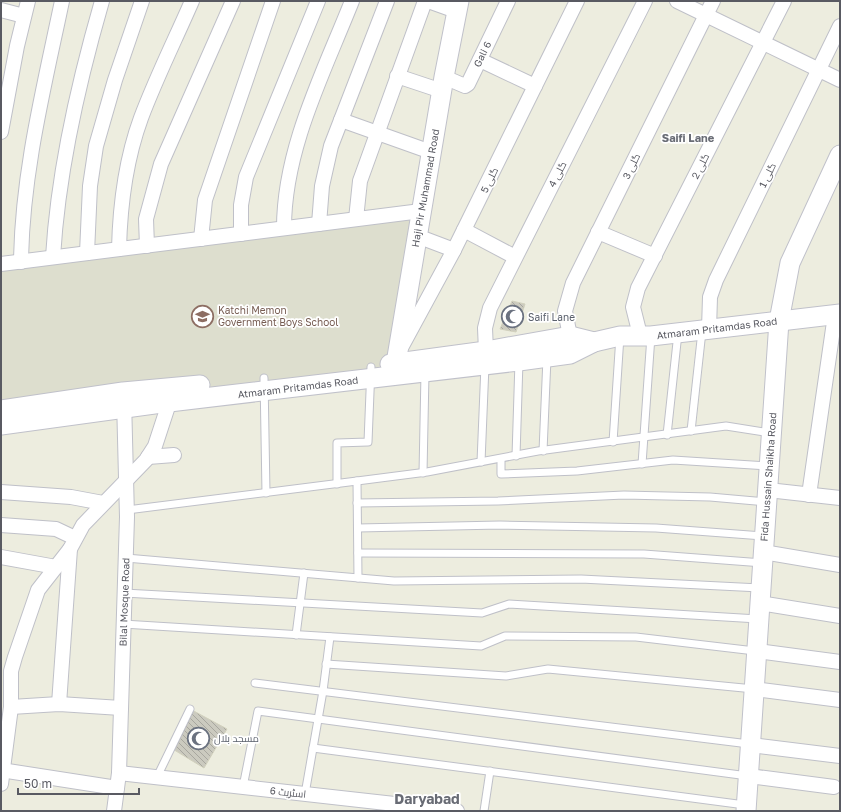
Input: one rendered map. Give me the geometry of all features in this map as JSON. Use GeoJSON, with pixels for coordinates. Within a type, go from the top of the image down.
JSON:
{"type":"FeatureCollection","features":[{"type":"Feature","properties":{"kind":"main road","name":"Haji Pir Muhammad Road"},"geometry":{"type":"LineString","coordinates":[[395,365],[457,6]]}},
{"type":"Feature","properties":{"kind":"main road","name":"Fida Hussain Shaikha Road"},"geometry":{"type":"LineString","coordinates":[[746,808],[779,321],[790,263],[840,155]]}},
{"type":"Feature","properties":{"kind":"main road","name":"Atmaram Pritamdas Road"},"geometry":{"type":"LineString","coordinates":[[1,410],[172,395],[371,372],[395,365],[486,358],[519,361],[570,354],[594,342],[620,336],[645,336],[678,333],[837,315]]}},
{"type":"Feature","properties":{"kind":"main road","name":"Atmaram Pritamdas Road"},"geometry":{"type":"LineString","coordinates":[[395,365],[425,372],[570,336],[594,342]]}},
{"type":"Feature","properties":{"kind":"main road","name":"Atmaram Pritamdas Road"},"geometry":{"type":"LineString","coordinates":[[1,425],[124,400]]}},
{"type":"Feature","properties":{"kind":"street"},"geometry":{"type":"LineString","coordinates":[[1,132],[17,46],[28,1]]}},
{"type":"Feature","properties":{"kind":"street"},"geometry":{"type":"LineString","coordinates":[[21,262],[21,228],[37,123],[62,1]]}},
{"type":"Feature","properties":{"kind":"street"},"geometry":{"type":"LineString","coordinates":[[53,257],[55,227],[68,138],[90,41],[102,1]]}},
{"type":"Feature","properties":{"kind":"street"},"geometry":{"type":"LineString","coordinates":[[87,253],[90,186],[96,146],[115,80],[142,1]]}},
{"type":"Feature","properties":{"kind":"street"},"geometry":{"type":"LineString","coordinates":[[119,249],[123,196],[130,157],[141,119],[192,1]]}},
{"type":"Feature","properties":{"kind":"street"},"geometry":{"type":"LineString","coordinates":[[147,246],[146,219],[161,164],[233,1]]}},
{"type":"Feature","properties":{"kind":"street"},"geometry":{"type":"LineString","coordinates":[[201,239],[205,200],[273,1]]}},
{"type":"Feature","properties":{"kind":"street"},"geometry":{"type":"LineString","coordinates":[[241,234],[241,205],[246,177],[318,1]]}},
{"type":"Feature","properties":{"kind":"street"},"geometry":{"type":"LineString","coordinates":[[284,228],[284,202],[303,122],[352,1]]}},
{"type":"Feature","properties":{"kind":"street"},"geometry":{"type":"LineString","coordinates":[[319,224],[322,186],[331,146],[387,1]]}},
{"type":"Feature","properties":{"kind":"street"},"geometry":{"type":"LineString","coordinates":[[356,219],[360,181],[397,76],[426,1],[457,6]]}},
{"type":"Feature","properties":{"kind":"street","name":"Gali 6"},"geometry":{"type":"LineString","coordinates":[[443,84],[465,86],[480,60],[508,1]]}},
{"type":"Feature","properties":{"kind":"street","name":"گلی 5"},"geometry":{"type":"LineString","coordinates":[[395,365],[464,230],[577,1]]}},
{"type":"Feature","properties":{"kind":"street","name":"گلی 4"},"geometry":{"type":"LineString","coordinates":[[486,358],[485,328],[490,308],[645,1]]}},
{"type":"Feature","properties":{"kind":"street"},"geometry":{"type":"LineString","coordinates":[[677,1],[840,80]]}},
{"type":"Feature","properties":{"kind":"street","name":"گلی 3"},"geometry":{"type":"LineString","coordinates":[[570,336],[565,311],[573,283],[713,1]]}},
{"type":"Feature","properties":{"kind":"street","name":"گلی 2"},"geometry":{"type":"LineString","coordinates":[[645,336],[633,307],[638,288],[784,1]]}},
{"type":"Feature","properties":{"kind":"street"},"geometry":{"type":"LineString","coordinates":[[1,10],[24,16]]}},
{"type":"Feature","properties":{"kind":"street","name":"گلی 1"},"geometry":{"type":"LineString","coordinates":[[706,330],[710,297],[716,280],[840,26]]}},
{"type":"Feature","properties":{"kind":"street"},"geometry":{"type":"LineString","coordinates":[[480,60],[535,86]]}},
{"type":"Feature","properties":{"kind":"street"},"geometry":{"type":"LineString","coordinates":[[397,76],[443,84]]}},
{"type":"Feature","properties":{"kind":"street"},"geometry":{"type":"LineString","coordinates":[[341,120],[377,131],[431,152]]}},
{"type":"Feature","properties":{"kind":"street"},"geometry":{"type":"LineString","coordinates":[[1,264],[421,211]]}},
{"type":"Feature","properties":{"kind":"street"},"geometry":{"type":"LineString","coordinates":[[464,230],[516,257]]}},
{"type":"Feature","properties":{"kind":"street"},"geometry":{"type":"LineString","coordinates":[[598,232],[654,256]]}},
{"type":"Feature","properties":{"kind":"street"},"geometry":{"type":"LineString","coordinates":[[417,236],[454,250]]}},
{"type":"Feature","properties":{"kind":"street"},"geometry":{"type":"LineString","coordinates":[[809,495],[837,315]]}},
{"type":"Feature","properties":{"kind":"street"},"geometry":{"type":"LineString","coordinates":[[117,788],[2,775],[4,747],[11,706],[11,671],[38,590],[72,544],[83,525],[148,457],[155,446],[172,395]]}},
{"type":"Feature","properties":{"kind":"street","name":"Bilal Mosque Road"},"geometry":{"type":"LineString","coordinates":[[114,811],[119,773],[126,558],[127,510],[124,400]]}},
{"type":"Feature","properties":{"kind":"street"},"geometry":{"type":"LineString","coordinates":[[148,457],[174,454]]}},
{"type":"Feature","properties":{"kind":"street"},"geometry":{"type":"LineString","coordinates":[[1,492],[71,497],[104,503]]}},
{"type":"Feature","properties":{"kind":"street"},"geometry":{"type":"LineString","coordinates":[[767,496],[809,495],[840,498]]}},
{"type":"Feature","properties":{"kind":"street"},"geometry":{"type":"LineString","coordinates":[[1,525],[56,529],[72,544]]}},
{"type":"Feature","properties":{"kind":"street"},"geometry":{"type":"LineString","coordinates":[[59,704],[72,544]]}},
{"type":"Feature","properties":{"kind":"street"},"geometry":{"type":"LineString","coordinates":[[764,550],[840,565]]}},
{"type":"Feature","properties":{"kind":"street"},"geometry":{"type":"LineString","coordinates":[[1,557],[56,567]]}},
{"type":"Feature","properties":{"kind":"street"},"geometry":{"type":"LineString","coordinates":[[760,604],[840,616]]}},
{"type":"Feature","properties":{"kind":"street"},"geometry":{"type":"LineString","coordinates":[[757,652],[840,662]]}},
{"type":"Feature","properties":{"kind":"street"},"geometry":{"type":"LineString","coordinates":[[754,690],[840,700]]}},
{"type":"Feature","properties":{"kind":"street"},"geometry":{"type":"LineString","coordinates":[[11,706],[59,704],[121,708]]}},
{"type":"Feature","properties":{"kind":"street"},"geometry":{"type":"LineString","coordinates":[[751,744],[840,756]]}},
{"type":"Feature","properties":{"kind":"street","name":"اسٹریٹ 6"},"geometry":{"type":"LineString","coordinates":[[119,773],[457,811]]}},
{"type":"Feature","properties":{"kind":"street"},"geometry":{"type":"LineString","coordinates":[[749,776],[834,787]]}},
{"type":"Feature","properties":{"kind":"lane"},"geometry":{"type":"LineString","coordinates":[[691,431],[706,330]]}},
{"type":"Feature","properties":{"kind":"lane"},"geometry":{"type":"LineString","coordinates":[[667,435],[678,333]]}},
{"type":"Feature","properties":{"kind":"lane"},"geometry":{"type":"LineString","coordinates":[[614,442],[620,336]]}},
{"type":"Feature","properties":{"kind":"lane"},"geometry":{"type":"LineString","coordinates":[[642,464],[644,438],[645,336]]}},
{"type":"Feature","properties":{"kind":"lane"},"geometry":{"type":"LineString","coordinates":[[543,451],[547,356]]}},
{"type":"Feature","properties":{"kind":"lane"},"geometry":{"type":"LineString","coordinates":[[481,462],[486,358]]}},
{"type":"Feature","properties":{"kind":"lane"},"geometry":{"type":"LineString","coordinates":[[516,456],[519,361]]}},
{"type":"Feature","properties":{"kind":"lane"},"geometry":{"type":"LineString","coordinates":[[337,484],[337,443],[368,442],[371,372]]}},
{"type":"Feature","properties":{"kind":"lane"},"geometry":{"type":"LineString","coordinates":[[423,473],[425,372]]}},
{"type":"Feature","properties":{"kind":"lane"},"geometry":{"type":"LineString","coordinates":[[264,384],[266,493]]}},
{"type":"Feature","properties":{"kind":"lane"},"geometry":{"type":"LineString","coordinates":[[127,510],[423,473],[543,451],[726,426],[771,433]]}},
{"type":"Feature","properties":{"kind":"lane"},"geometry":{"type":"LineString","coordinates":[[501,458],[501,474],[577,471],[673,460],[769,466]]}},
{"type":"Feature","properties":{"kind":"lane"},"geometry":{"type":"LineString","coordinates":[[357,482],[358,578]]}},
{"type":"Feature","properties":{"kind":"lane"},"geometry":{"type":"LineString","coordinates":[[358,503],[498,501],[624,495],[767,496]]}},
{"type":"Feature","properties":{"kind":"lane"},"geometry":{"type":"LineString","coordinates":[[358,528],[500,525],[648,528],[764,550]]}},
{"type":"Feature","properties":{"kind":"lane"},"geometry":{"type":"LineString","coordinates":[[358,553],[644,554],[764,550]]}},
{"type":"Feature","properties":{"kind":"lane"},"geometry":{"type":"LineString","coordinates":[[126,558],[394,581],[581,579],[760,604]]}},
{"type":"Feature","properties":{"kind":"lane"},"geometry":{"type":"LineString","coordinates":[[296,635],[304,574]]}},
{"type":"Feature","properties":{"kind":"lane"},"geometry":{"type":"LineString","coordinates":[[124,593],[482,613],[509,604],[760,604]]}},
{"type":"Feature","properties":{"kind":"lane"},"geometry":{"type":"LineString","coordinates":[[123,624],[481,646],[505,636],[636,637],[757,652]]}},
{"type":"Feature","properties":{"kind":"lane"},"geometry":{"type":"LineString","coordinates":[[305,794],[323,691],[330,637]]}},
{"type":"Feature","properties":{"kind":"lane"},"geometry":{"type":"LineString","coordinates":[[326,664],[506,676],[548,669],[754,690]]}},
{"type":"Feature","properties":{"kind":"lane"},"geometry":{"type":"LineString","coordinates":[[255,683],[751,744]]}},
{"type":"Feature","properties":{"kind":"lane"},"geometry":{"type":"LineString","coordinates":[[157,777],[190,709]]}},
{"type":"Feature","properties":{"kind":"lane"},"geometry":{"type":"LineString","coordinates":[[243,787],[258,711],[749,776]]}},
{"type":"Feature","properties":{"kind":"lane"},"geometry":{"type":"LineString","coordinates":[[313,748],[490,771],[746,808]]}},
{"type":"Feature","properties":{"kind":"lane"},"geometry":{"type":"LineString","coordinates":[[484,811],[490,771]]}},
{"type":"Feature","properties":{"kind":"shaded area","name":"Katchi Memon Government Boys School"},"geometry":{"type":"Polygon","coordinates":[[[421,211],[397,367],[1,418],[1,265],[421,211]]]}},
{"type":"Feature","properties":{"kind":"building","name":"Saifi Lane"},"geometry":{"type":"Polygon","coordinates":[[[512,301],[525,304],[516,332],[500,329],[512,301]]]}},
{"type":"Feature","properties":{"kind":"building","name":"مسجد بلال"},"geometry":{"type":"Polygon","coordinates":[[[190,709],[227,729],[204,768],[171,748],[190,709]]]}},
{"type":"Feature","properties":{"kind":"place","name":"Katchi Memon Government Boys School"},"geometry":{"type":"Point","coordinates":[203,316]}},
{"type":"Feature","properties":{"kind":"place","name":"Saifi Lane"},"geometry":{"type":"Point","coordinates":[513,317]}},
{"type":"Feature","properties":{"kind":"place","name":"مسجد بلال"},"geometry":{"type":"Point","coordinates":[199,738]}},
{"type":"Feature","properties":{"kind":"district","name":"Saifi Lane"},"geometry":{"type":"Point","coordinates":[688,137]}},
{"type":"Feature","properties":{"kind":"district","name":"Daryabad"},"geometry":{"type":"Point","coordinates":[427,798]}}]}
